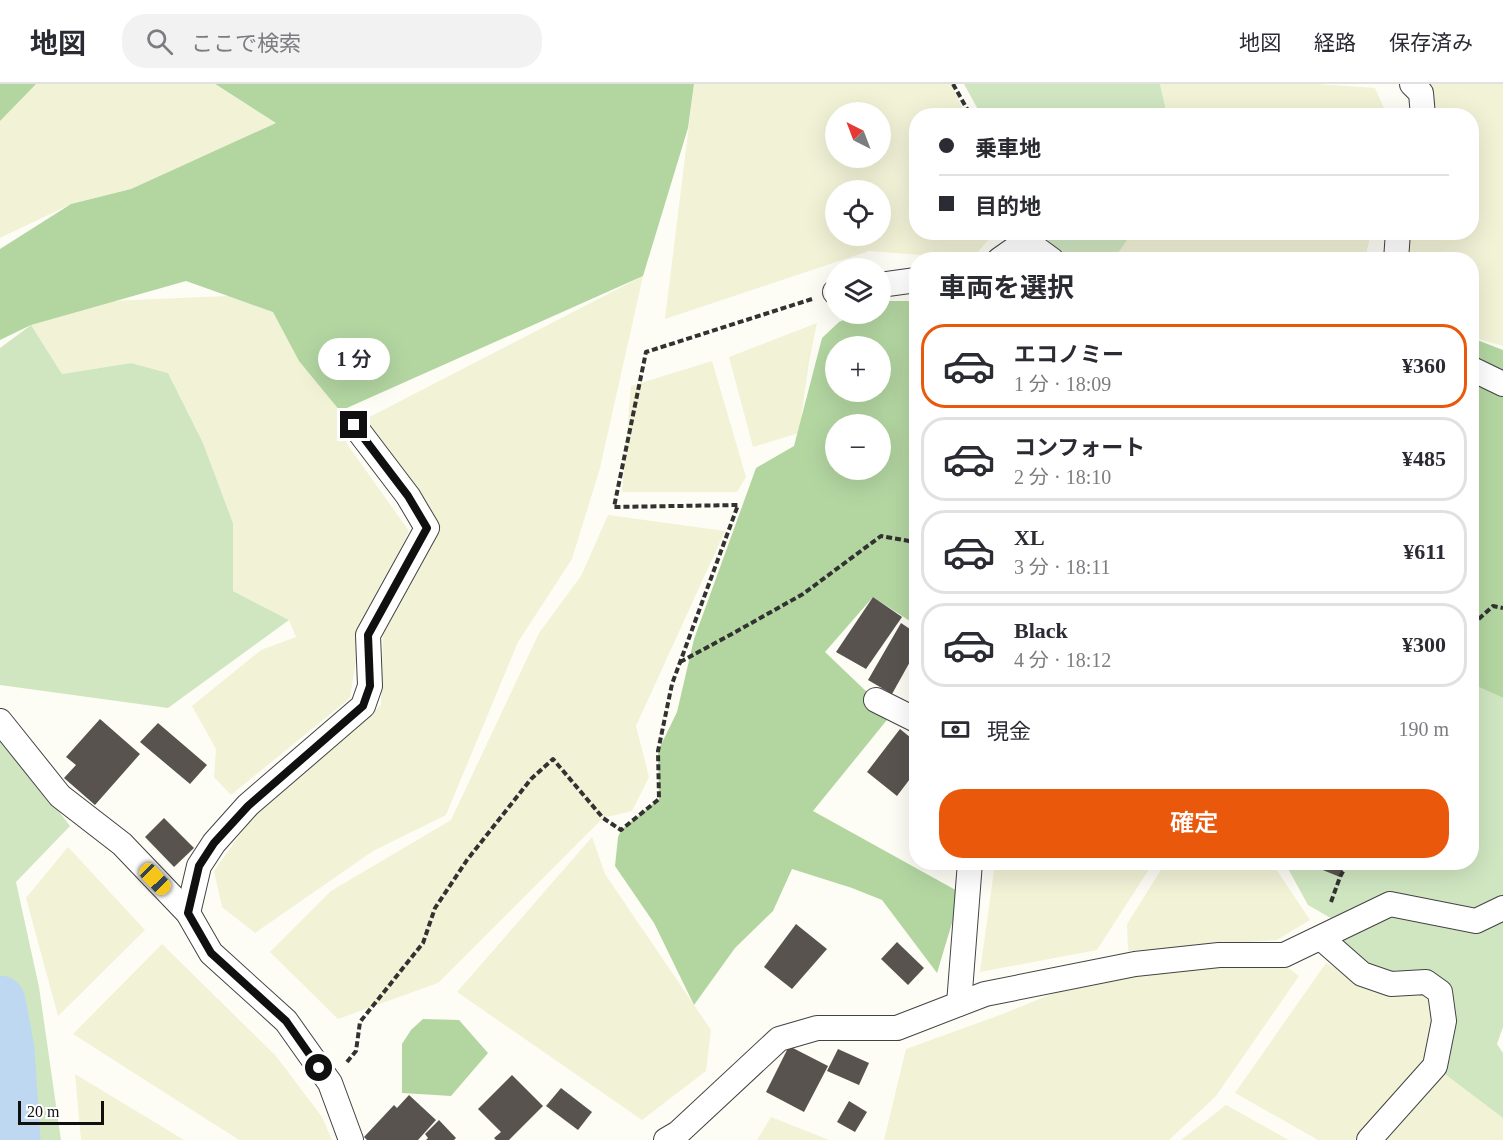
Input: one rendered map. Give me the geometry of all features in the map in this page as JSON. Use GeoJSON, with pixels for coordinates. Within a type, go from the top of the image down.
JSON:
{"type":"FeatureCollection","features":[{"type":"Feature","properties":{"kind":"street"},"geometry":{"type":"LineString","coordinates":[[1412,84],[1421,93],[1423,108]]}},
{"type":"Feature","properties":{"kind":"street"},"geometry":{"type":"LineString","coordinates":[[1010,252],[1026,241],[1042,252]]}},
{"type":"Feature","properties":{"kind":"street"},"geometry":{"type":"LineString","coordinates":[[891,283],[909,281]]}},
{"type":"Feature","properties":{"kind":"street"},"geometry":{"type":"LineString","coordinates":[[1479,372],[1503,384]]}},
{"type":"Feature","properties":{"kind":"street"},"geometry":{"type":"LineString","coordinates":[[188,913],[199,866],[214,843],[248,806],[363,706],[370,686],[368,635],[427,528],[408,496],[354,425]]}},
{"type":"Feature","properties":{"kind":"street"},"geometry":{"type":"LineString","coordinates":[[876,700],[909,716]]}},
{"type":"Feature","properties":{"kind":"street"},"geometry":{"type":"LineString","coordinates":[[0,720],[60,796],[122,844],[188,913],[211,953],[286,1021],[330,1083],[351,1140]]}},
{"type":"Feature","properties":{"kind":"street"},"geometry":{"type":"LineString","coordinates":[[959,1004],[969,870]]}},
{"type":"Feature","properties":{"kind":"street"},"geometry":{"type":"LineString","coordinates":[[666,1140],[678,1132],[779,1039],[817,1028],[897,1028],[985,994],[1135,964],[1219,955],[1284,955],[1390,904],[1476,921],[1503,908]]}},
{"type":"Feature","properties":{"kind":"street"},"geometry":{"type":"LineString","coordinates":[[1321,938],[1362,974],[1391,984],[1426,982],[1440,992],[1444,1021],[1435,1066],[1369,1140]]}},
{"type":"Feature","properties":{"kind":"path"},"geometry":{"type":"LineString","coordinates":[[953,84],[966,108]]}},
{"type":"Feature","properties":{"kind":"path"},"geometry":{"type":"LineString","coordinates":[[330,1083],[356,1051],[360,1022],[423,943],[435,908],[467,860],[531,779],[553,759],[603,818],[621,830],[659,799],[658,751],[672,684],[738,505],[614,507],[646,352],[813,299]]}},
{"type":"Feature","properties":{"kind":"path"},"geometry":{"type":"LineString","coordinates":[[679,662],[803,594],[881,536],[909,541]]}},
{"type":"Feature","properties":{"kind":"path"},"geometry":{"type":"LineString","coordinates":[[1479,619],[1493,606],[1503,608]]}},
{"type":"Feature","properties":{"kind":"green space"},"geometry":{"type":"Polygon","coordinates":[[[0,84],[36,84],[0,121],[0,84]]]}},
{"type":"Feature","properties":{"kind":"green space"},"geometry":{"type":"Polygon","coordinates":[[[29,84],[214,84],[276,123],[131,189],[71,204],[0,238],[0,119],[29,84]]]}},
{"type":"Feature","properties":{"kind":"green space"},"geometry":{"type":"Polygon","coordinates":[[[215,84],[694,84],[688,128],[643,276],[340,411],[299,361],[273,312],[186,281],[31,325],[0,340],[0,249],[71,204],[131,189],[276,123],[215,84]]]}},
{"type":"Feature","properties":{"kind":"green space"},"geometry":{"type":"Polygon","coordinates":[[[694,84],[951,84],[963,108],[909,108],[909,240],[988,240],[978,252],[909,252],[909,254],[869,251],[848,258],[825,258],[825,266],[665,319],[694,84]]]}},
{"type":"Feature","properties":{"kind":"green space"},"geometry":{"type":"Polygon","coordinates":[[[964,84],[1160,84],[1165,108],[977,108],[964,84]]]}},
{"type":"Feature","properties":{"kind":"green space"},"geometry":{"type":"Polygon","coordinates":[[[1160,84],[1317,84],[1375,88],[1384,108],[1165,108],[1160,84]]]}},
{"type":"Feature","properties":{"kind":"green space"},"geometry":{"type":"Polygon","coordinates":[[[1415,84],[1503,84],[1503,346],[1479,339],[1479,252],[1398,252],[1400,240],[1479,240],[1479,108],[1417,108],[1415,84]]]}},
{"type":"Feature","properties":{"kind":"green space"},"geometry":{"type":"Polygon","coordinates":[[[1048,240],[1127,240],[1119,252],[1060,252],[1048,240]]]}},
{"type":"Feature","properties":{"kind":"green space"},"geometry":{"type":"Polygon","coordinates":[[[1127,240],[1369,240],[1367,252],[1118,252],[1127,240]]]}},
{"type":"Feature","properties":{"kind":"green space"},"geometry":{"type":"Polygon","coordinates":[[[643,276],[600,468],[572,559],[518,642],[446,815],[373,851],[255,933],[222,907],[214,871],[256,812],[381,705],[383,634],[437,530],[354,425],[643,276]]]}},
{"type":"Feature","properties":{"kind":"green space"},"geometry":{"type":"Polygon","coordinates":[[[249,295],[273,312],[296,346],[299,361],[340,411],[347,444],[409,531],[359,641],[350,698],[231,795],[214,777],[216,749],[192,706],[261,650],[296,637],[289,620],[233,591],[229,577],[233,523],[203,443],[168,373],[131,363],[62,374],[31,325],[110,301],[249,295]]]}},
{"type":"Feature","properties":{"kind":"green space"},"geometry":{"type":"Polygon","coordinates":[[[891,301],[909,301],[909,620],[873,597],[825,652],[891,715],[813,811],[909,864],[909,870],[919,870],[961,893],[937,973],[882,900],[792,869],[773,911],[735,948],[694,1005],[654,923],[615,866],[618,837],[621,830],[659,799],[658,751],[677,712],[694,639],[756,468],[794,446],[822,338],[837,324],[891,324],[891,301]]]}},
{"type":"Feature","properties":{"kind":"green space"},"geometry":{"type":"Polygon","coordinates":[[[817,323],[799,433],[753,447],[729,357],[817,323]]]}},
{"type":"Feature","properties":{"kind":"green space"},"geometry":{"type":"Polygon","coordinates":[[[31,325],[62,374],[131,363],[168,373],[203,443],[233,523],[233,591],[289,620],[168,708],[0,685],[0,348],[31,325]]]}},
{"type":"Feature","properties":{"kind":"green space"},"geometry":{"type":"Polygon","coordinates":[[[1479,341],[1503,350],[1503,698],[1479,687],[1479,341]]]}},
{"type":"Feature","properties":{"kind":"green space"},"geometry":{"type":"Polygon","coordinates":[[[712,361],[746,477],[737,492],[622,492],[631,386],[712,361]]]}},
{"type":"Feature","properties":{"kind":"green space"},"geometry":{"type":"Polygon","coordinates":[[[608,515],[725,531],[636,726],[649,777],[632,811],[603,818],[438,983],[338,1019],[270,952],[331,891],[451,820],[539,633],[581,576],[608,515]]]}},
{"type":"Feature","properties":{"kind":"green space"},"geometry":{"type":"Polygon","coordinates":[[[1479,687],[1503,698],[1503,1027],[1497,1044],[1503,1053],[1503,1118],[1441,1071],[1440,992],[1362,974],[1321,938],[1419,908],[1334,920],[1308,905],[1289,870],[1479,870],[1479,687]]]}},
{"type":"Feature","properties":{"kind":"green space"},"geometry":{"type":"Polygon","coordinates":[[[0,734],[70,826],[16,882],[39,987],[61,1140],[0,1140],[0,734]]]}},
{"type":"Feature","properties":{"kind":"green space"},"geometry":{"type":"Polygon","coordinates":[[[592,837],[605,874],[711,1030],[706,1071],[642,1120],[457,992],[592,837]]]}},
{"type":"Feature","properties":{"kind":"green space"},"geometry":{"type":"Polygon","coordinates":[[[68,847],[145,930],[58,1016],[26,898],[68,847]]]}},
{"type":"Feature","properties":{"kind":"green space"},"geometry":{"type":"Polygon","coordinates":[[[994,870],[1148,870],[1097,950],[980,972],[994,870]]]}},
{"type":"Feature","properties":{"kind":"green space"},"geometry":{"type":"Polygon","coordinates":[[[1161,870],[1277,870],[1310,920],[1277,940],[1128,951],[1127,924],[1161,870]]]}},
{"type":"Feature","properties":{"kind":"green space"},"geometry":{"type":"Polygon","coordinates":[[[162,944],[276,1056],[322,1117],[332,1140],[239,1140],[73,1034],[162,944]]]}},
{"type":"Feature","properties":{"kind":"green space"},"geometry":{"type":"Polygon","coordinates":[[[1280,962],[1299,976],[1216,1096],[1169,1140],[884,1140],[906,1049],[1000,1015],[1086,980],[1198,966],[1280,962]]]}},
{"type":"Feature","properties":{"kind":"green space"},"geometry":{"type":"Polygon","coordinates":[[[1326,963],[1351,976],[1426,982],[1435,995],[1428,1061],[1354,1140],[1318,1140],[1235,1093],[1326,963]]]}},
{"type":"Feature","properties":{"kind":"green space"},"geometry":{"type":"Polygon","coordinates":[[[423,1019],[459,1020],[488,1053],[451,1096],[402,1093],[402,1044],[411,1030],[423,1019]]]}},
{"type":"Feature","properties":{"kind":"green space"},"geometry":{"type":"Polygon","coordinates":[[[1435,1066],[1503,1118],[1503,1140],[1375,1140],[1435,1066]]]}},
{"type":"Feature","properties":{"kind":"green space"},"geometry":{"type":"Polygon","coordinates":[[[75,1074],[184,1140],[81,1140],[75,1074]]]}},
{"type":"Feature","properties":{"kind":"green space"},"geometry":{"type":"Polygon","coordinates":[[[1226,1105],[1289,1140],[1181,1140],[1226,1105]]]}},
{"type":"Feature","properties":{"kind":"green space"},"geometry":{"type":"Polygon","coordinates":[[[771,1117],[829,1140],[757,1140],[771,1117]]]}},
{"type":"Feature","properties":{"kind":"building"},"geometry":{"type":"Polygon","coordinates":[[[873,597],[902,617],[866,669],[836,652],[873,597]]]}},
{"type":"Feature","properties":{"kind":"building"},"geometry":{"type":"Polygon","coordinates":[[[901,623],[909,628],[909,664],[892,694],[868,680],[901,623]]]}},
{"type":"Feature","properties":{"kind":"building"},"geometry":{"type":"Polygon","coordinates":[[[100,719],[140,754],[95,805],[64,778],[76,765],[66,757],[100,719]]]}},
{"type":"Feature","properties":{"kind":"building"},"geometry":{"type":"Polygon","coordinates":[[[158,723],[207,765],[190,784],[140,742],[158,723]]]}},
{"type":"Feature","properties":{"kind":"building"},"geometry":{"type":"Polygon","coordinates":[[[900,729],[909,736],[909,780],[897,796],[867,772],[900,729]]]}},
{"type":"Feature","properties":{"kind":"building"},"geometry":{"type":"Polygon","coordinates":[[[164,818],[194,848],[174,867],[145,837],[164,818]]]}},
{"type":"Feature","properties":{"kind":"building"},"geometry":{"type":"Polygon","coordinates":[[[1323,870],[1343,870],[1340,877],[1323,870]]]}},
{"type":"Feature","properties":{"kind":"building"},"geometry":{"type":"Polygon","coordinates":[[[796,924],[827,949],[792,989],[764,967],[796,924]]]}},
{"type":"Feature","properties":{"kind":"building"},"geometry":{"type":"Polygon","coordinates":[[[897,942],[924,968],[908,985],[881,959],[897,942]]]}},
{"type":"Feature","properties":{"kind":"building"},"geometry":{"type":"Polygon","coordinates":[[[789,1046],[828,1066],[804,1112],[766,1092],[789,1046]]]}},
{"type":"Feature","properties":{"kind":"building"},"geometry":{"type":"Polygon","coordinates":[[[838,1049],[869,1063],[859,1085],[827,1071],[838,1049]]]}},
{"type":"Feature","properties":{"kind":"building"},"geometry":{"type":"Polygon","coordinates":[[[512,1075],[543,1106],[509,1140],[496,1140],[494,1138],[501,1132],[478,1109],[512,1075]]]}},
{"type":"Feature","properties":{"kind":"building"},"geometry":{"type":"Polygon","coordinates":[[[561,1088],[592,1112],[578,1130],[546,1106],[561,1088]]]}},
{"type":"Feature","properties":{"kind":"building"},"geometry":{"type":"Polygon","coordinates":[[[409,1095],[436,1120],[418,1140],[367,1140],[364,1137],[394,1105],[397,1108],[409,1095]]]}},
{"type":"Feature","properties":{"kind":"building"},"geometry":{"type":"Polygon","coordinates":[[[849,1101],[867,1112],[855,1132],[837,1122],[849,1101]]]}},
{"type":"Feature","properties":{"kind":"building"},"geometry":{"type":"Polygon","coordinates":[[[439,1120],[456,1138],[454,1140],[426,1140],[428,1138],[425,1134],[439,1120]]]}},
{"type":"Feature","properties":{"kind":"waterway"},"geometry":{"type":"LineString","coordinates":[[0,1001],[9,1049],[15,1140]]}},
{"type":"Feature","properties":{"kind":"route"},"geometry":{"type":"LineString","coordinates":[[319,1068],[286,1021],[211,953],[188,913],[199,866],[214,843],[248,806],[363,706],[370,686],[368,635],[427,528],[408,496],[354,425]]}}]}
